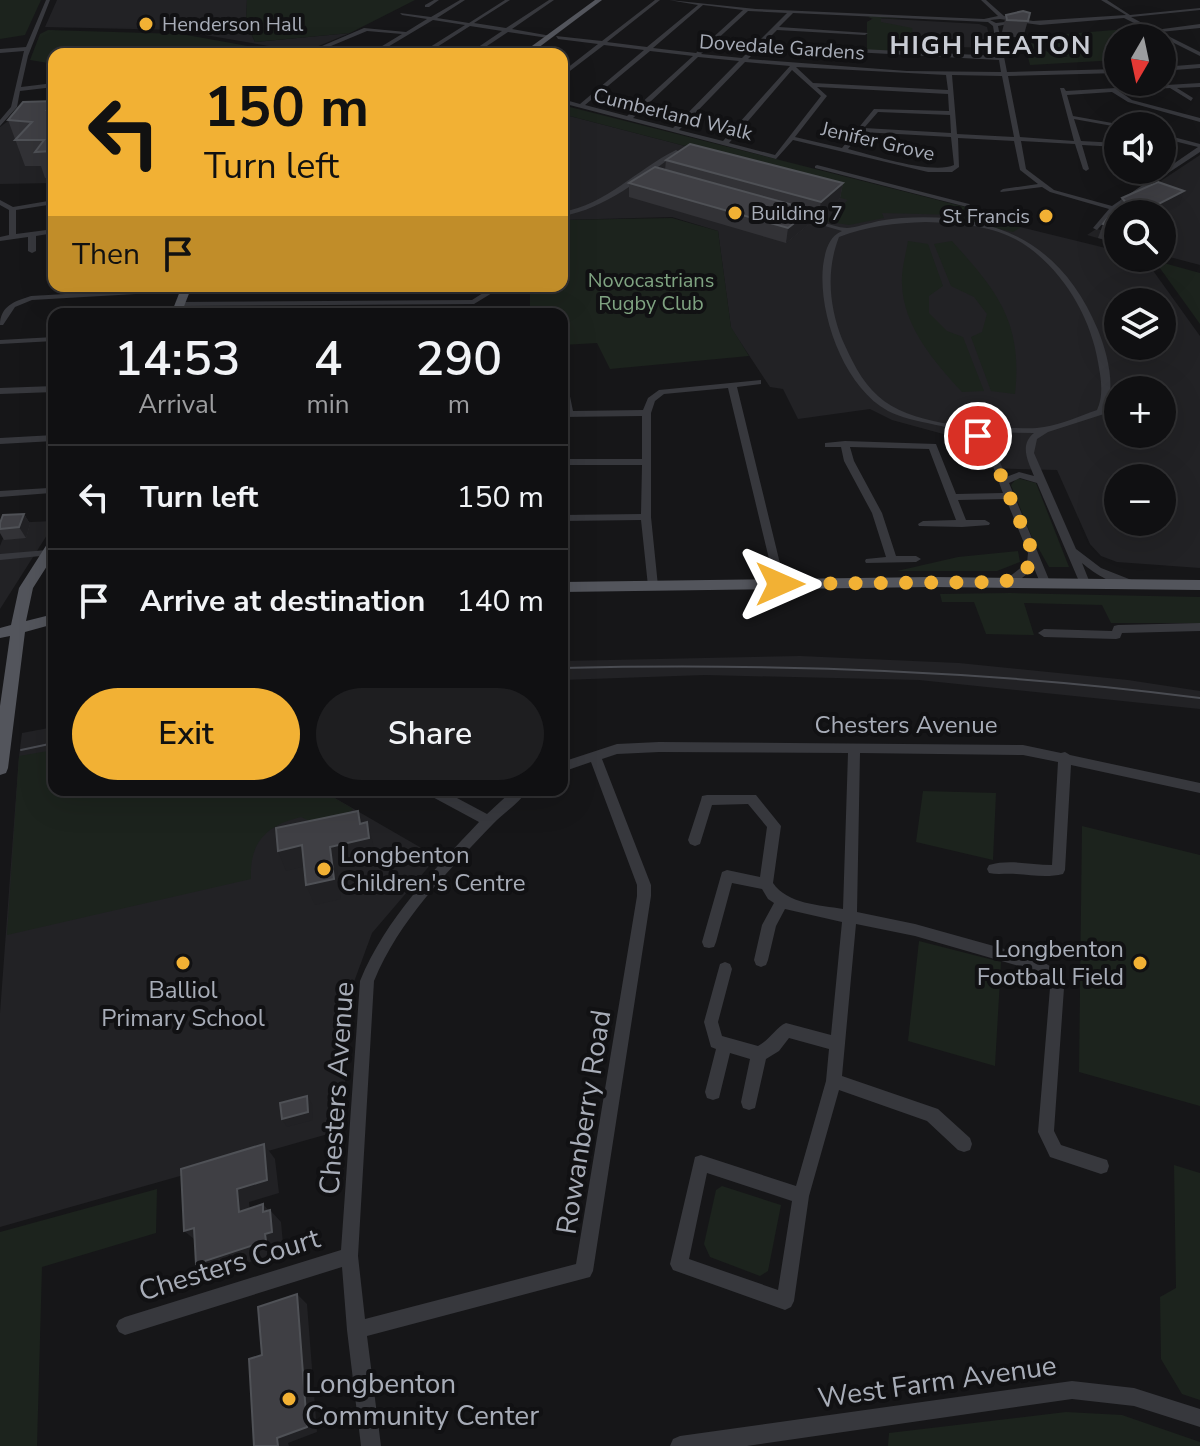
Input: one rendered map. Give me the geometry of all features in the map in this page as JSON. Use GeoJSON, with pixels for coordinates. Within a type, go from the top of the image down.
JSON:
{"type":"FeatureCollection","features":[{"type":"Feature","properties":{"kind":"main road"},"geometry":{"type":"LineString","coordinates":[[540,48],[601,0]]}},
{"type":"Feature","properties":{"kind":"main road"},"geometry":{"type":"LineString","coordinates":[[535,48],[553,37]]}},
{"type":"Feature","properties":{"kind":"main road"},"geometry":{"type":"LineString","coordinates":[[0,768],[21,604],[48,554]]}},
{"type":"Feature","properties":{"kind":"main road"},"geometry":{"type":"LineString","coordinates":[[568,587],[999,582],[1200,585]]}},
{"type":"Feature","properties":{"kind":"main road"},"geometry":{"type":"LineString","coordinates":[[0,633],[16,635],[48,621]]}},
{"type":"Feature","properties":{"kind":"street"},"geometry":{"type":"LineString","coordinates":[[2,120],[14,107],[27,49],[48,0]]}},
{"type":"Feature","properties":{"kind":"street"},"geometry":{"type":"LineString","coordinates":[[427,6],[437,0]]}},
{"type":"Feature","properties":{"kind":"street"},"geometry":{"type":"LineString","coordinates":[[381,48],[463,0]]}},
{"type":"Feature","properties":{"kind":"street"},"geometry":{"type":"LineString","coordinates":[[432,48],[508,0]]}},
{"type":"Feature","properties":{"kind":"street"},"geometry":{"type":"LineString","coordinates":[[480,48],[552,0]]}},
{"type":"Feature","properties":{"kind":"street"},"geometry":{"type":"LineString","coordinates":[[568,71],[658,0]]}},
{"type":"Feature","properties":{"kind":"street"},"geometry":{"type":"LineString","coordinates":[[671,0],[791,12],[987,21],[1002,17]]}},
{"type":"Feature","properties":{"kind":"street"},"geometry":{"type":"LineString","coordinates":[[811,12],[812,0]]}},
{"type":"Feature","properties":{"kind":"street"},"geometry":{"type":"LineString","coordinates":[[983,0],[1002,17],[1016,22]]}},
{"type":"Feature","properties":{"kind":"street"},"geometry":{"type":"LineString","coordinates":[[1103,0],[1143,24]]}},
{"type":"Feature","properties":{"kind":"street"},"geometry":{"type":"LineString","coordinates":[[581,106],[702,4]]}},
{"type":"Feature","properties":{"kind":"street"},"geometry":{"type":"LineString","coordinates":[[628,119],[747,9]]}},
{"type":"Feature","properties":{"kind":"street"},"geometry":{"type":"LineString","coordinates":[[987,21],[995,25],[1047,23],[1200,9]]}},
{"type":"Feature","properties":{"kind":"street"},"geometry":{"type":"LineString","coordinates":[[675,130],[791,12]]}},
{"type":"Feature","properties":{"kind":"street","name":"Dovedale Gardens"},"geometry":{"type":"LineString","coordinates":[[402,14],[694,58],[1005,76],[1104,72]]}},
{"type":"Feature","properties":{"kind":"street"},"geometry":{"type":"LineString","coordinates":[[865,15],[865,68]]}},
{"type":"Feature","properties":{"kind":"street"},"geometry":{"type":"LineString","coordinates":[[995,25],[1023,170],[1040,186]]}},
{"type":"Feature","properties":{"kind":"street"},"geometry":{"type":"LineString","coordinates":[[1176,29],[1200,26]]}},
{"type":"Feature","properties":{"kind":"street"},"geometry":{"type":"LineString","coordinates":[[775,28],[865,33]]}},
{"type":"Feature","properties":{"kind":"street"},"geometry":{"type":"LineString","coordinates":[[334,48],[325,46],[366,29],[405,33]]}},
{"type":"Feature","properties":{"kind":"street"},"geometry":{"type":"LineString","coordinates":[[1176,41],[1200,54]]}},
{"type":"Feature","properties":{"kind":"street"},"geometry":{"type":"LineString","coordinates":[[759,45],[1001,58]]}},
{"type":"Feature","properties":{"kind":"street"},"geometry":{"type":"LineString","coordinates":[[0,51],[27,49]]}},
{"type":"Feature","properties":{"kind":"street"},"geometry":{"type":"LineString","coordinates":[[725,143],[794,65],[824,98],[792,138]]}},
{"type":"Feature","properties":{"kind":"street"},"geometry":{"type":"LineString","coordinates":[[1176,68],[1200,66]]}},
{"type":"Feature","properties":{"kind":"street"},"geometry":{"type":"LineString","coordinates":[[1179,68],[1200,83]]}},
{"type":"Feature","properties":{"kind":"street","name":"Jenifer Grove"},"geometry":{"type":"LineString","coordinates":[[792,138],[928,170],[949,171],[957,166],[949,73]]}},
{"type":"Feature","properties":{"kind":"street"},"geometry":{"type":"LineString","coordinates":[[1058,74],[1086,169]]}},
{"type":"Feature","properties":{"kind":"street"},"geometry":{"type":"LineString","coordinates":[[1176,87],[1200,83]]}},
{"type":"Feature","properties":{"kind":"street"},"geometry":{"type":"LineString","coordinates":[[813,85],[951,92]]}},
{"type":"Feature","properties":{"kind":"street"},"geometry":{"type":"LineString","coordinates":[[19,89],[48,86]]}},
{"type":"Feature","properties":{"kind":"street"},"geometry":{"type":"LineString","coordinates":[[1176,90],[1191,99]]}},
{"type":"Feature","properties":{"kind":"street"},"geometry":{"type":"LineString","coordinates":[[1063,93],[1104,91]]}},
{"type":"Feature","properties":{"kind":"street"},"geometry":{"type":"LineString","coordinates":[[1123,96],[1138,104],[1200,120]]}},
{"type":"Feature","properties":{"kind":"street","name":"Cumberland Walk"},"geometry":{"type":"LineString","coordinates":[[568,103],[776,157],[792,138]]}},
{"type":"Feature","properties":{"kind":"street"},"geometry":{"type":"LineString","coordinates":[[844,150],[876,110],[952,113]]}},
{"type":"Feature","properties":{"kind":"street"},"geometry":{"type":"LineString","coordinates":[[1070,117],[1104,122]]}},
{"type":"Feature","properties":{"kind":"street"},"geometry":{"type":"LineString","coordinates":[[859,130],[1104,144]]}},
{"type":"Feature","properties":{"kind":"street"},"geometry":{"type":"LineString","coordinates":[[1176,140],[1200,148]]}},
{"type":"Feature","properties":{"kind":"street"},"geometry":{"type":"LineString","coordinates":[[1124,200],[1200,148]]}},
{"type":"Feature","properties":{"kind":"street"},"geometry":{"type":"LineString","coordinates":[[568,213],[582,211],[647,174],[676,152]]}},
{"type":"Feature","properties":{"kind":"street"},"geometry":{"type":"LineString","coordinates":[[840,173],[862,155]]}},
{"type":"Feature","properties":{"kind":"street"},"geometry":{"type":"LineString","coordinates":[[817,167],[967,205]]}},
{"type":"Feature","properties":{"kind":"street"},"geometry":{"type":"LineString","coordinates":[[647,174],[661,178]]}},
{"type":"Feature","properties":{"kind":"street"},"geometry":{"type":"LineString","coordinates":[[1003,191],[1040,186],[1104,206]]}},
{"type":"Feature","properties":{"kind":"street"},"geometry":{"type":"LineString","coordinates":[[0,202],[12,209],[48,203]]}},
{"type":"Feature","properties":{"kind":"street"},"geometry":{"type":"LineString","coordinates":[[12,209],[13,237]]}},
{"type":"Feature","properties":{"kind":"street"},"geometry":{"type":"LineString","coordinates":[[791,214],[847,230],[913,221],[995,230],[1025,242],[1054,269],[1077,299],[1094,333],[1107,400],[1101,412],[1045,430],[1033,438],[1029,453],[1085,583]]}},
{"type":"Feature","properties":{"kind":"street"},"geometry":{"type":"LineString","coordinates":[[1097,228],[1104,219]]}},
{"type":"Feature","properties":{"kind":"street"},"geometry":{"type":"LineString","coordinates":[[847,230],[832,241],[824,288],[830,322],[848,357],[879,402],[892,410],[964,429],[978,436],[991,452],[1045,582]]}},
{"type":"Feature","properties":{"kind":"street"},"geometry":{"type":"LineString","coordinates":[[0,239],[48,232]]}},
{"type":"Feature","properties":{"kind":"street"},"geometry":{"type":"LineString","coordinates":[[17,249],[32,249],[32,234]]}},
{"type":"Feature","properties":{"kind":"street"},"geometry":{"type":"LineString","coordinates":[[0,323],[12,305],[31,298],[116,292]]}},
{"type":"Feature","properties":{"kind":"street"},"geometry":{"type":"LineString","coordinates":[[219,308],[474,302],[489,292]]}},
{"type":"Feature","properties":{"kind":"street"},"geometry":{"type":"LineString","coordinates":[[474,302],[479,305],[478,308]]}},
{"type":"Feature","properties":{"kind":"street"},"geometry":{"type":"LineString","coordinates":[[0,342],[48,339]]}},
{"type":"Feature","properties":{"kind":"street"},"geometry":{"type":"LineString","coordinates":[[653,586],[646,517],[647,413],[654,395],[758,382]]}},
{"type":"Feature","properties":{"kind":"street"},"geometry":{"type":"LineString","coordinates":[[732,385],[780,584]]}},
{"type":"Feature","properties":{"kind":"street"},"geometry":{"type":"LineString","coordinates":[[0,391],[48,389]]}},
{"type":"Feature","properties":{"kind":"street"},"geometry":{"type":"LineString","coordinates":[[568,414],[647,413]]}},
{"type":"Feature","properties":{"kind":"street"},"geometry":{"type":"LineString","coordinates":[[964,429],[1045,430]]}},
{"type":"Feature","properties":{"kind":"street"},"geometry":{"type":"LineString","coordinates":[[0,441],[48,438]]}},
{"type":"Feature","properties":{"kind":"street"},"geometry":{"type":"LineString","coordinates":[[845,444],[849,461],[877,513],[892,560]]}},
{"type":"Feature","properties":{"kind":"street"},"geometry":{"type":"LineString","coordinates":[[828,445],[933,446],[962,524]]}},
{"type":"Feature","properties":{"kind":"street"},"geometry":{"type":"LineString","coordinates":[[568,462],[647,462]]}},
{"type":"Feature","properties":{"kind":"street"},"geometry":{"type":"LineString","coordinates":[[1004,482],[1019,475],[1041,481]]}},
{"type":"Feature","properties":{"kind":"street"},"geometry":{"type":"LineString","coordinates":[[0,494],[48,491]]}},
{"type":"Feature","properties":{"kind":"street"},"geometry":{"type":"LineString","coordinates":[[952,497],[1009,496]]}},
{"type":"Feature","properties":{"kind":"street"},"geometry":{"type":"LineString","coordinates":[[568,518],[646,517]]}},
{"type":"Feature","properties":{"kind":"street"},"geometry":{"type":"LineString","coordinates":[[923,524],[985,523]]}},
{"type":"Feature","properties":{"kind":"street"},"geometry":{"type":"LineString","coordinates":[[0,557],[48,549]]}},
{"type":"Feature","properties":{"kind":"street"},"geometry":{"type":"LineString","coordinates":[[1071,549],[1097,570],[1130,584]]}},
{"type":"Feature","properties":{"kind":"street"},"geometry":{"type":"LineString","coordinates":[[999,582],[1024,572],[1032,564],[1032,550]]}},
{"type":"Feature","properties":{"kind":"street"},"geometry":{"type":"LineString","coordinates":[[870,561],[916,559]]}},
{"type":"Feature","properties":{"kind":"street"},"geometry":{"type":"LineString","coordinates":[[1044,633],[1116,635],[1118,629],[1137,626],[1200,627]]}},
{"type":"Feature","properties":{"kind":"street","name":"Chesters Avenue"},"geometry":{"type":"LineString","coordinates":[[568,765],[594,755],[659,747],[1013,750],[1065,757],[1200,788]]}},
{"type":"Feature","properties":{"kind":"street"},"geometry":{"type":"LineString","coordinates":[[801,1196],[701,1163],[679,1264],[785,1301],[801,1196],[834,1081],[850,914],[854,748]]}},
{"type":"Feature","properties":{"kind":"street","name":"Rowanberry Road"},"geometry":{"type":"LineString","coordinates":[[356,1330],[584,1271],[590,1252],[644,896],[644,885],[594,755]]}},
{"type":"Feature","properties":{"kind":"street"},"geometry":{"type":"LineString","coordinates":[[994,869],[1014,865],[1043,872],[1058,870],[1065,757]]}},
{"type":"Feature","properties":{"kind":"street"},"geometry":{"type":"LineString","coordinates":[[442,796],[488,821]]}},
{"type":"Feature","properties":{"kind":"street","name":"Chesters Avenue"},"geometry":{"type":"LineString","coordinates":[[371,1446],[349,1256],[367,981],[377,952],[396,923],[488,821],[515,796]]}},
{"type":"Feature","properties":{"kind":"street"},"geometry":{"type":"LineString","coordinates":[[695,840],[707,800],[751,799],[774,826],[766,884]]}},
{"type":"Feature","properties":{"kind":"street"},"geometry":{"type":"LineString","coordinates":[[709,942],[727,876],[766,884],[783,900],[811,910],[850,914],[1037,965],[1051,975],[1057,988],[1046,1132],[1056,1151],[1101,1166]]}},
{"type":"Feature","properties":{"kind":"street"},"geometry":{"type":"LineString","coordinates":[[761,960],[769,925],[783,900]]}},
{"type":"Feature","properties":{"kind":"street"},"geometry":{"type":"LineString","coordinates":[[725,969],[710,1029],[716,1042],[724,1047],[759,1054],[774,1046],[786,1030],[836,1044]]}},
{"type":"Feature","properties":{"kind":"street"},"geometry":{"type":"LineString","coordinates":[[713,1092],[724,1047]]}},
{"type":"Feature","properties":{"kind":"street"},"geometry":{"type":"LineString","coordinates":[[749,1102],[759,1054]]}},
{"type":"Feature","properties":{"kind":"street"},"geometry":{"type":"LineString","coordinates":[[834,1081],[932,1115],[964,1144]]}},
{"type":"Feature","properties":{"kind":"street","name":"Chesters Court"},"geometry":{"type":"LineString","coordinates":[[125,1326],[349,1256]]}},
{"type":"Feature","properties":{"kind":"street","name":"West Farm Avenue"},"geometry":{"type":"LineString","coordinates":[[693,1445],[1072,1390],[1134,1397],[1200,1418]]}},
{"type":"Feature","properties":{"kind":"shaded area","name":"Henderson Hall"},"geometry":{"type":"Polygon","coordinates":[[[57,0],[247,0],[246,22],[255,42],[350,33],[314,48],[281,48],[176,30],[45,27],[57,0]]]}},
{"type":"Feature","properties":{"kind":"shaded area"},"geometry":{"type":"Polygon","coordinates":[[[874,18],[979,24],[987,27],[992,48],[925,46],[867,22],[874,18]]]}},
{"type":"Feature","properties":{"kind":"shaded area"},"geometry":{"type":"Polygon","coordinates":[[[568,116],[939,212],[971,215],[1104,248],[1104,272],[1154,272],[1166,288],[1104,288],[1104,360],[1176,360],[1176,303],[1200,336],[1200,568],[1117,562],[1101,556],[1090,544],[1057,470],[984,468],[972,450],[947,435],[892,420],[870,409],[798,419],[783,389],[770,387],[731,328],[718,231],[672,217],[568,220],[568,116]]]}},
{"type":"Feature","properties":{"kind":"shaded area"},"geometry":{"type":"Polygon","coordinates":[[[12,118],[48,119],[48,183],[0,184],[0,127],[12,118]]]}},
{"type":"Feature","properties":{"kind":"shaded area"},"geometry":{"type":"Polygon","coordinates":[[[1200,155],[1200,265],[1176,259],[1176,200],[1132,200],[1156,184],[1176,184],[1176,171],[1200,155]]]}},
{"type":"Feature","properties":{"kind":"shaded area"},"geometry":{"type":"Polygon","coordinates":[[[1104,226],[1104,240],[1087,235],[1096,229],[1101,230],[1104,226]]]}},
{"type":"Feature","properties":{"kind":"shaded area"},"geometry":{"type":"Polygon","coordinates":[[[48,521],[48,533],[0,609],[0,546],[9,523],[48,521]]]}},
{"type":"Feature","properties":{"kind":"shaded area"},"geometry":{"type":"Polygon","coordinates":[[[800,656],[959,663],[1128,680],[1200,691],[1200,709],[919,680],[705,675],[568,680],[568,661],[800,656]]]}},
{"type":"Feature","properties":{"kind":"shaded area","name":"Balliol Primary School"},"geometry":{"type":"Polygon","coordinates":[[[48,728],[48,796],[331,796],[437,857],[372,933],[351,990],[342,1130],[0,1227],[0,1013],[22,733],[48,728]]]}},
{"type":"Feature","properties":{"kind":"green space"},"geometry":{"type":"Polygon","coordinates":[[[0,0],[41,0],[25,35],[0,39],[0,0]]]}},
{"type":"Feature","properties":{"kind":"green space"},"geometry":{"type":"Polygon","coordinates":[[[247,0],[415,0],[350,33],[255,42],[246,22],[247,0]]]}},
{"type":"Feature","properties":{"kind":"green space"},"geometry":{"type":"Polygon","coordinates":[[[870,16],[904,19],[881,18],[881,22],[912,28],[913,36],[923,36],[926,53],[867,50],[867,22],[873,19],[870,16]]]}},
{"type":"Feature","properties":{"kind":"green space"},"geometry":{"type":"Polygon","coordinates":[[[48,30],[181,34],[259,48],[48,48],[48,63],[30,60],[40,34],[48,30]]]}},
{"type":"Feature","properties":{"kind":"green space"},"geometry":{"type":"Polygon","coordinates":[[[1104,31],[1104,61],[1030,65],[1023,38],[1057,57],[1068,57],[1042,36],[1104,31]]]}},
{"type":"Feature","properties":{"kind":"green space"},"geometry":{"type":"Polygon","coordinates":[[[568,107],[977,210],[972,215],[1021,227],[1013,232],[958,219],[958,215],[882,213],[884,218],[849,225],[825,221],[848,200],[686,154],[693,148],[568,116],[568,107]]]}},
{"type":"Feature","properties":{"kind":"green space","name":"Novocastrians Rugby Club"},"geometry":{"type":"Polygon","coordinates":[[[672,218],[718,231],[731,327],[749,356],[610,369],[597,343],[568,345],[568,308],[530,308],[530,292],[568,292],[568,220],[672,218]]]}},
{"type":"Feature","properties":{"kind":"green space"},"geometry":{"type":"Polygon","coordinates":[[[908,241],[928,244],[943,286],[929,296],[929,313],[947,331],[963,337],[984,391],[962,392],[931,356],[914,329],[902,284],[908,241]]]}},
{"type":"Feature","properties":{"kind":"green space"},"geometry":{"type":"Polygon","coordinates":[[[952,241],[994,292],[1003,309],[1015,347],[1015,394],[991,391],[971,337],[982,332],[987,314],[974,297],[951,286],[934,244],[952,241]]]}},
{"type":"Feature","properties":{"kind":"green space"},"geometry":{"type":"Polygon","coordinates":[[[1176,266],[1200,273],[1200,324],[1176,288],[1163,272],[1176,272],[1176,266]]]}},
{"type":"Feature","properties":{"kind":"green space"},"geometry":{"type":"Polygon","coordinates":[[[1017,478],[1036,483],[1069,567],[1049,567],[1031,535],[1011,485],[1017,478]]]}},
{"type":"Feature","properties":{"kind":"green space"},"geometry":{"type":"Polygon","coordinates":[[[1018,551],[1020,562],[997,571],[897,571],[958,557],[1018,551]]]}},
{"type":"Feature","properties":{"kind":"green space"},"geometry":{"type":"Polygon","coordinates":[[[940,594],[1200,597],[1200,623],[1111,623],[1102,605],[1024,603],[1034,635],[986,634],[974,602],[942,602],[940,594]]]}},
{"type":"Feature","properties":{"kind":"green space"},"geometry":{"type":"Polygon","coordinates":[[[48,751],[48,796],[331,796],[353,809],[331,831],[301,817],[270,830],[262,837],[253,855],[251,879],[7,935],[19,756],[48,751]]]}},
{"type":"Feature","properties":{"kind":"green space"},"geometry":{"type":"Polygon","coordinates":[[[923,791],[996,793],[993,860],[916,842],[923,791]]]}},
{"type":"Feature","properties":{"kind":"green space","name":"Longbenton Football Field"},"geometry":{"type":"Polygon","coordinates":[[[1082,826],[1200,855],[1200,1106],[1079,1072],[1082,826]]]}},
{"type":"Feature","properties":{"kind":"green space"},"geometry":{"type":"Polygon","coordinates":[[[919,941],[1001,962],[995,1066],[908,1041],[919,941]]]}},
{"type":"Feature","properties":{"kind":"green space"},"geometry":{"type":"Polygon","coordinates":[[[1174,1165],[1200,1173],[1200,1400],[1182,1394],[1161,1359],[1160,1297],[1176,1288],[1174,1165]]]}},
{"type":"Feature","properties":{"kind":"green space"},"geometry":{"type":"Polygon","coordinates":[[[722,1186],[781,1205],[768,1271],[760,1276],[710,1257],[704,1244],[716,1190],[722,1186]]]}},
{"type":"Feature","properties":{"kind":"green space"},"geometry":{"type":"Polygon","coordinates":[[[157,1189],[156,1233],[42,1267],[37,1446],[0,1446],[0,1232],[157,1189]]]}},
{"type":"Feature","properties":{"kind":"green space"},"geometry":{"type":"Polygon","coordinates":[[[1066,1412],[1122,1415],[1200,1442],[1200,1446],[888,1446],[889,1433],[1066,1412]]]}},
{"type":"Feature","properties":{"kind":"building"},"geometry":{"type":"Polygon","coordinates":[[[1023,11],[1030,13],[1028,21],[1007,20],[1006,15],[1023,11]]]}},
{"type":"Feature","properties":{"kind":"building"},"geometry":{"type":"Polygon","coordinates":[[[48,101],[48,151],[35,152],[44,140],[15,140],[32,122],[8,120],[23,102],[48,101]]]}},
{"type":"Feature","properties":{"kind":"building"},"geometry":{"type":"Polygon","coordinates":[[[690,144],[843,183],[821,202],[666,160],[690,144]]]}},
{"type":"Feature","properties":{"kind":"building"},"geometry":{"type":"Polygon","coordinates":[[[655,167],[811,210],[788,228],[629,183],[655,167]]]}},
{"type":"Feature","properties":{"kind":"building"},"geometry":{"type":"Polygon","coordinates":[[[1154,184],[1184,191],[1166,200],[1122,198],[1154,184]]]}},
{"type":"Feature","properties":{"kind":"building"},"geometry":{"type":"Polygon","coordinates":[[[24,514],[19,527],[0,529],[3,515],[24,514]]]}},
{"type":"Feature","properties":{"kind":"building"},"geometry":{"type":"Polygon","coordinates":[[[358,811],[360,824],[367,822],[369,838],[330,847],[334,879],[306,885],[302,845],[278,851],[276,828],[358,811]]]}},
{"type":"Feature","properties":{"kind":"building"},"geometry":{"type":"Polygon","coordinates":[[[307,1096],[308,1112],[282,1119],[280,1103],[307,1096]]]}},
{"type":"Feature","properties":{"kind":"building"},"geometry":{"type":"Polygon","coordinates":[[[264,1144],[267,1180],[237,1189],[239,1212],[263,1204],[263,1212],[270,1210],[272,1232],[265,1234],[266,1241],[196,1264],[194,1228],[184,1231],[181,1169],[264,1144]]]}},
{"type":"Feature","properties":{"kind":"building","name":"Longbenton Community Center"},"geometry":{"type":"Polygon","coordinates":[[[297,1294],[307,1427],[277,1438],[278,1446],[254,1446],[249,1359],[262,1355],[258,1307],[297,1294]]]}},
{"type":"Feature","properties":{"kind":"tram line"},"geometry":{"type":"LineString","coordinates":[[568,668],[722,667],[881,671],[1041,681],[1200,698]]}},
{"type":"Feature","properties":{"kind":"tram line"},"geometry":{"type":"LineString","coordinates":[[21,750],[48,744]]}},
{"type":"Feature","properties":{"kind":"place","name":"Henderson Hall"},"geometry":{"type":"Point","coordinates":[146,24]}},
{"type":"Feature","properties":{"kind":"place","name":"Building 7"},"geometry":{"type":"Point","coordinates":[735,213]}},
{"type":"Feature","properties":{"kind":"place","name":"St Francis"},"geometry":{"type":"Point","coordinates":[1046,216]}},
{"type":"Feature","properties":{"kind":"place","name":"Longbenton Children's Centre"},"geometry":{"type":"Point","coordinates":[324,869]}},
{"type":"Feature","properties":{"kind":"place","name":"Balliol Primary School"},"geometry":{"type":"Point","coordinates":[183,963]}},
{"type":"Feature","properties":{"kind":"place","name":"Longbenton Football Field"},"geometry":{"type":"Point","coordinates":[1140,963]}},
{"type":"Feature","properties":{"kind":"place","name":"Longbenton Community Center"},"geometry":{"type":"Point","coordinates":[289,1399]}},
{"type":"Feature","properties":{"kind":"district","name":"HIGH HEATON"},"geometry":{"type":"Point","coordinates":[991,45]}},
{"type":"Feature","properties":{"kind":"route"},"geometry":{"type":"LineString","coordinates":[[780,584],[999,582],[1012,580],[1024,572],[1032,564],[1032,550],[991,452],[978,436]]}}]}
